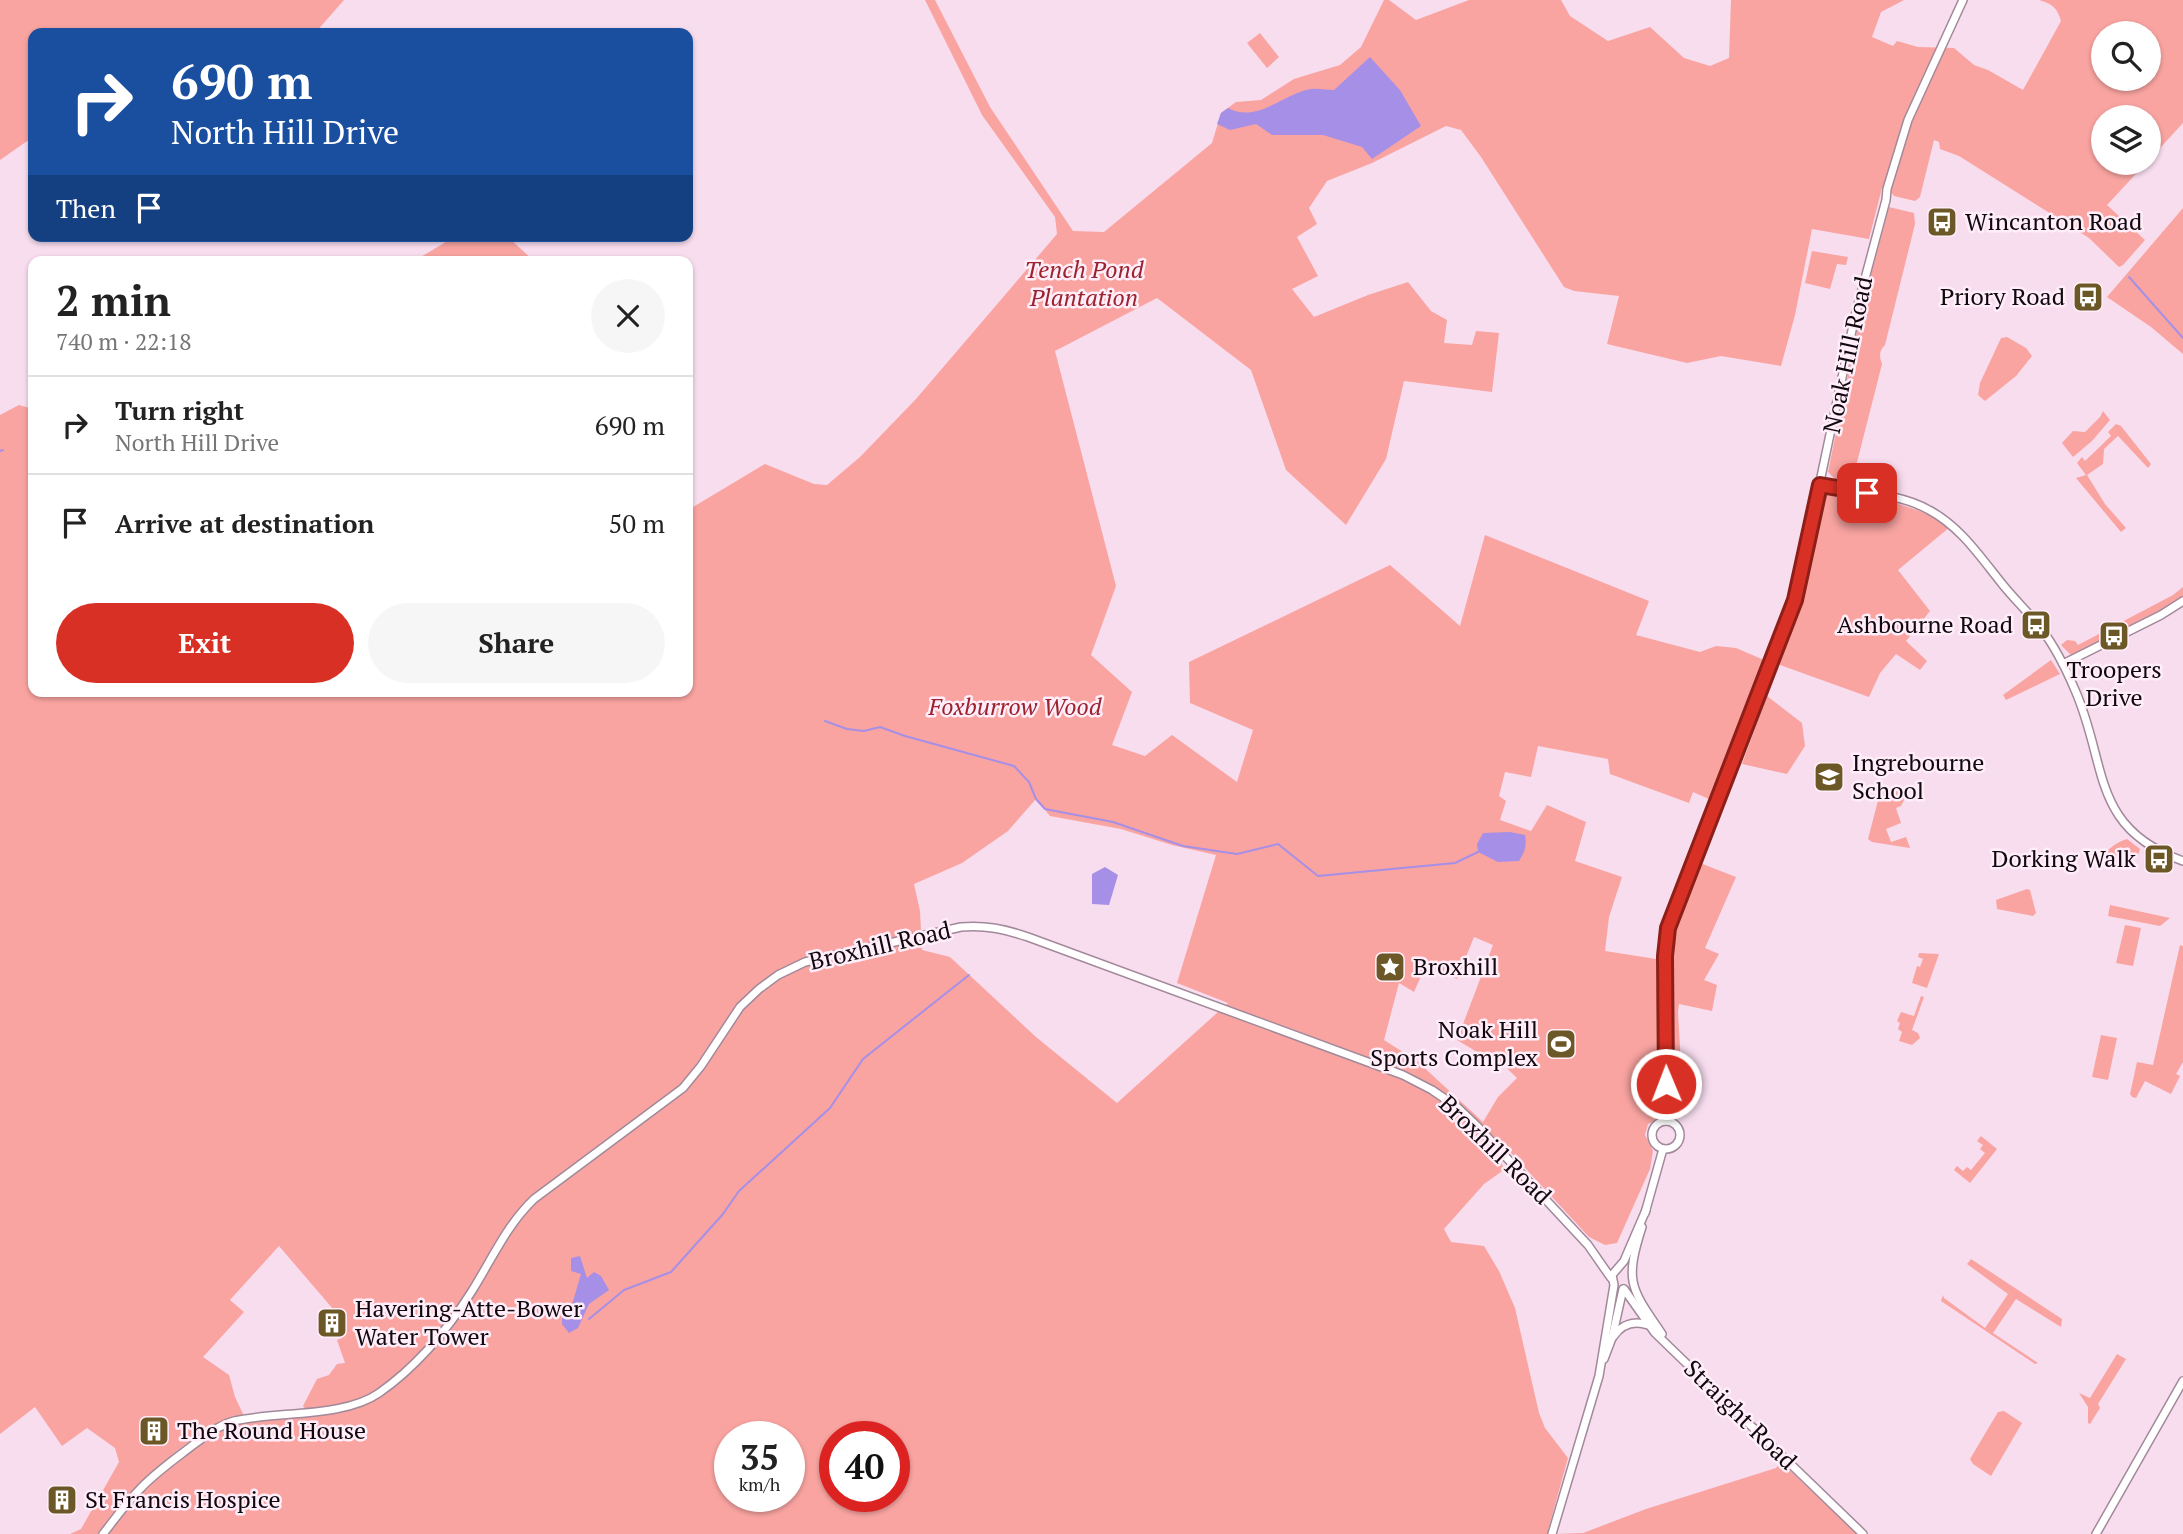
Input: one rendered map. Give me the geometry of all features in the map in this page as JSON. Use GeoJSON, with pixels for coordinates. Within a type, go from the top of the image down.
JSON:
{"type":"FeatureCollection","features":[{"type":"Feature","properties":{"kind":"street","name":"Noak Hill Road"},"geometry":{"type":"LineString","coordinates":[[1666,1121],[1665,956],[1668,928],[1795,600],[1855,316],[1886,200],[1886,189],[1908,120],[1963,0]]}},
{"type":"Feature","properties":{"kind":"street"},"geometry":{"type":"LineString","coordinates":[[1820,485],[1896,498],[1926,508],[1945,519],[1965,538],[2042,630],[2063,664],[2085,717],[2101,781],[2109,801],[2141,840],[2155,850],[2183,861]]}},
{"type":"Feature","properties":{"kind":"street"},"geometry":{"type":"LineString","coordinates":[[2063,664],[2161,615],[2183,601]]}},
{"type":"Feature","properties":{"kind":"street","name":"Broxhill Road"},"geometry":{"type":"LineString","coordinates":[[103,1534],[140,1488],[216,1428],[238,1420],[360,1402],[379,1393],[404,1373],[426,1351],[471,1293],[519,1214],[534,1199],[683,1088],[740,1007],[778,975],[805,962],[961,927],[980,925],[1009,931],[1412,1080],[1457,1107],[1503,1152],[1588,1245],[1605,1261],[1619,1267]]}},
{"type":"Feature","properties":{"kind":"street","name":"Noak Hill Road"},"geometry":{"type":"LineString","coordinates":[[1666,1121],[1674,1124],[1680,1135],[1676,1145],[1663,1149],[1656,1145],[1652,1136],[1654,1127],[1666,1121]]}},
{"type":"Feature","properties":{"kind":"street","name":"Noak Hill Road"},"geometry":{"type":"LineString","coordinates":[[1663,1149],[1632,1259],[1632,1272],[1636,1296],[1665,1340]]}},
{"type":"Feature","properties":{"kind":"street","name":"Noak Hill Road"},"geometry":{"type":"LineString","coordinates":[[1613,1282],[1613,1271],[1624,1261],[1646,1210]]}},
{"type":"Feature","properties":{"kind":"street","name":"Broxhill Road"},"geometry":{"type":"LineString","coordinates":[[1588,1245],[1613,1282]]}},
{"type":"Feature","properties":{"kind":"street"},"geometry":{"type":"LineString","coordinates":[[1619,1267],[1627,1267],[1632,1272]]}},
{"type":"Feature","properties":{"kind":"street"},"geometry":{"type":"LineString","coordinates":[[1601,1367],[1613,1282],[1623,1289]]}},
{"type":"Feature","properties":{"kind":"street"},"geometry":{"type":"LineString","coordinates":[[1552,1534],[1612,1338],[1623,1289],[1633,1282]]}},
{"type":"Feature","properties":{"kind":"street","name":"Straight Road"},"geometry":{"type":"LineString","coordinates":[[1623,1289],[1648,1325],[1863,1534]]}},
{"type":"Feature","properties":{"kind":"street"},"geometry":{"type":"LineString","coordinates":[[1612,1338],[1627,1324],[1648,1325]]}},
{"type":"Feature","properties":{"kind":"street"},"geometry":{"type":"LineString","coordinates":[[2096,1534],[2183,1381]]}},
{"type":"Feature","properties":{"kind":"green space"},"geometry":{"type":"Polygon","coordinates":[[[0,0],[344,0],[319,28],[28,28],[28,140],[0,160],[0,0]]]}},
{"type":"Feature","properties":{"kind":"green space"},"geometry":{"type":"Polygon","coordinates":[[[925,0],[935,0],[990,107],[1073,231],[1104,232],[1212,143],[1221,113],[1236,102],[1261,100],[1294,79],[1340,65],[1361,47],[1384,0],[1389,0],[1416,20],[1469,0],[1561,0],[1570,16],[1608,41],[1650,27],[1684,58],[1710,66],[1729,58],[1731,0],[1904,0],[1881,12],[1872,37],[1893,46],[1897,41],[1918,47],[1954,48],[1974,65],[2023,90],[2061,21],[2053,7],[2039,0],[2183,0],[2183,123],[2161,147],[2161,105],[2091,105],[2091,175],[2135,175],[2107,205],[2145,240],[2123,265],[2119,267],[2089,238],[1959,156],[1940,149],[1939,142],[1934,140],[1920,197],[1915,201],[1894,196],[1889,190],[1882,188],[1869,239],[1812,229],[1795,315],[1781,366],[1721,356],[1687,363],[1607,344],[1619,296],[1574,291],[1564,287],[1461,130],[1446,126],[1372,163],[1327,181],[1309,208],[1317,224],[1297,237],[1318,276],[1292,289],[1314,317],[1408,282],[1431,311],[1447,320],[1444,343],[1472,345],[1476,331],[1499,333],[1492,392],[1404,381],[1386,459],[1346,525],[1286,470],[1251,370],[1157,298],[1055,351],[1116,586],[1091,655],[1132,692],[1112,745],[1145,756],[1172,735],[1237,782],[1253,730],[1190,703],[1189,662],[1390,565],[1460,626],[1485,535],[1649,601],[1636,635],[1700,652],[1716,646],[1736,648],[1764,660],[1711,800],[1693,792],[1689,803],[1610,774],[1608,759],[1538,746],[1531,777],[1505,772],[1499,796],[1506,801],[1500,820],[1531,831],[1547,805],[1586,822],[1575,861],[1622,877],[1609,917],[1605,951],[1656,959],[1660,1109],[1655,1121],[1648,1124],[1645,1135],[1653,1151],[1650,1169],[1617,1243],[1605,1245],[1589,1237],[1501,1142],[1492,1150],[1505,1169],[1484,1184],[1444,1229],[1451,1242],[1484,1246],[1499,1271],[1515,1308],[1539,1413],[1545,1428],[1568,1458],[1547,1534],[106,1534],[145,1487],[218,1431],[237,1423],[308,1413],[303,1406],[317,1379],[329,1375],[337,1364],[345,1363],[337,1340],[342,1338],[339,1316],[279,1246],[230,1300],[244,1312],[203,1357],[229,1375],[245,1418],[223,1424],[182,1447],[145,1480],[98,1534],[70,1534],[81,1529],[119,1462],[115,1448],[87,1428],[62,1446],[35,1407],[0,1434],[0,415],[19,405],[28,408],[28,697],[693,697],[693,507],[765,464],[814,484],[827,485],[860,457],[916,399],[1057,234],[1055,217],[982,115],[925,0]],[[1036,799],[1008,831],[962,863],[914,884],[920,911],[922,950],[950,957],[1036,1037],[1117,1103],[1228,1003],[1177,983],[1216,855],[1121,829],[1050,816],[1036,799]],[[1474,937],[1457,979],[1426,965],[1414,992],[1399,983],[1384,1040],[1417,1061],[1483,1122],[1498,1097],[1517,1078],[1497,1059],[1482,1055],[1457,1040],[1493,945],[1474,937]]]}},
{"type":"Feature","properties":{"kind":"green space"},"geometry":{"type":"Polygon","coordinates":[[[1260,33],[1279,57],[1267,68],[1247,43],[1260,33]]]}},
{"type":"Feature","properties":{"kind":"green space"},"geometry":{"type":"Polygon","coordinates":[[[1889,207],[1914,213],[1915,224],[1880,356],[1882,364],[1852,482],[1835,479],[1828,472],[1861,312],[1889,207]]]}},
{"type":"Feature","properties":{"kind":"green space"},"geometry":{"type":"Polygon","coordinates":[[[2183,208],[2183,354],[2151,327],[2107,297],[2183,208]]]}},
{"type":"Feature","properties":{"kind":"green space"},"geometry":{"type":"Polygon","coordinates":[[[446,242],[513,242],[529,256],[422,256],[446,242]]]}},
{"type":"Feature","properties":{"kind":"green space"},"geometry":{"type":"Polygon","coordinates":[[[1812,251],[1848,257],[1846,265],[1837,264],[1830,289],[1805,283],[1812,251]]]}},
{"type":"Feature","properties":{"kind":"green space"},"geometry":{"type":"Polygon","coordinates":[[[2007,337],[2026,348],[2032,356],[2016,376],[1985,401],[1978,395],[1980,383],[2001,338],[2007,337]]]}},
{"type":"Feature","properties":{"kind":"green space"},"geometry":{"type":"Polygon","coordinates":[[[2103,411],[2110,420],[2092,441],[2073,457],[2062,443],[2073,431],[2085,432],[2103,411]]]}},
{"type":"Feature","properties":{"kind":"green space"},"geometry":{"type":"Polygon","coordinates":[[[2116,424],[2121,426],[2151,464],[2148,468],[2118,436],[2104,449],[2103,464],[2087,475],[2105,504],[2126,528],[2121,532],[2076,478],[2086,475],[2077,463],[2082,457],[2085,461],[2111,436],[2108,432],[2116,424]]]}},
{"type":"Feature","properties":{"kind":"green space"},"geometry":{"type":"Polygon","coordinates":[[[1822,488],[1907,507],[1950,527],[1898,570],[1930,611],[1906,641],[1927,661],[1920,670],[1896,654],[1880,673],[1869,697],[1777,664],[1800,585],[1822,488]]]}},
{"type":"Feature","properties":{"kind":"green space"},"geometry":{"type":"Polygon","coordinates":[[[2183,587],[2183,596],[2176,602],[2072,656],[2061,645],[2067,640],[2075,641],[2078,645],[2173,595],[2183,587]]]}},
{"type":"Feature","properties":{"kind":"green space"},"geometry":{"type":"Polygon","coordinates":[[[2051,660],[2060,674],[2006,700],[2003,695],[2051,660]]]}},
{"type":"Feature","properties":{"kind":"green space"},"geometry":{"type":"Polygon","coordinates":[[[1767,696],[1802,723],[1805,746],[1787,774],[1742,764],[1767,696]]]}},
{"type":"Feature","properties":{"kind":"green space"},"geometry":{"type":"Polygon","coordinates":[[[1881,789],[1903,792],[1906,796],[1901,806],[1896,808],[1901,823],[1886,829],[1891,842],[1906,837],[1910,848],[1868,839],[1881,789]]]}},
{"type":"Feature","properties":{"kind":"green space"},"geometry":{"type":"Polygon","coordinates":[[[2127,839],[2140,849],[2137,858],[2120,854],[2116,868],[2108,868],[2103,859],[2107,852],[2127,839]]]}},
{"type":"Feature","properties":{"kind":"green space"},"geometry":{"type":"Polygon","coordinates":[[[1700,863],[1736,877],[1705,948],[1719,954],[1704,980],[1717,985],[1712,1011],[1679,1004],[1683,1100],[1679,1119],[1674,1112],[1669,959],[1675,928],[1700,863]]]}},
{"type":"Feature","properties":{"kind":"green space"},"geometry":{"type":"Polygon","coordinates":[[[2030,890],[2036,913],[2033,916],[1997,909],[1996,900],[2030,890]]]}},
{"type":"Feature","properties":{"kind":"green space"},"geometry":{"type":"Polygon","coordinates":[[[2110,905],[2170,918],[2160,926],[2108,916],[2110,905]]]}},
{"type":"Feature","properties":{"kind":"green space"},"geometry":{"type":"Polygon","coordinates":[[[2125,925],[2141,928],[2133,966],[2116,963],[2125,925]]]}},
{"type":"Feature","properties":{"kind":"green space"},"geometry":{"type":"Polygon","coordinates":[[[2180,945],[2183,946],[2183,1062],[2176,1074],[2180,1076],[2171,1094],[2145,1081],[2136,1098],[2132,1097],[2130,1094],[2137,1062],[2153,1065],[2180,945]]]}},
{"type":"Feature","properties":{"kind":"green space"},"geometry":{"type":"Polygon","coordinates":[[[1919,953],[1939,954],[1927,988],[1912,983],[1917,966],[1920,967],[1923,959],[1918,957],[1919,953]]]}},
{"type":"Feature","properties":{"kind":"green space"},"geometry":{"type":"Polygon","coordinates":[[[1921,996],[1924,997],[1912,1030],[1918,1033],[1920,1038],[1912,1045],[1899,1041],[1902,1032],[1898,1029],[1900,1023],[1897,1021],[1901,1012],[1914,1016],[1921,996]]]}},
{"type":"Feature","properties":{"kind":"green space"},"geometry":{"type":"Polygon","coordinates":[[[2101,1035],[2117,1038],[2108,1080],[2092,1077],[2101,1035]]]}},
{"type":"Feature","properties":{"kind":"green space"},"geometry":{"type":"Polygon","coordinates":[[[1981,1136],[1997,1149],[1970,1183],[1954,1170],[1957,1166],[1963,1171],[1967,1167],[1971,1170],[1985,1153],[1980,1149],[1983,1145],[1977,1141],[1981,1136]]]}},
{"type":"Feature","properties":{"kind":"green space"},"geometry":{"type":"Polygon","coordinates":[[[1971,1259],[2062,1319],[2061,1327],[2016,1299],[1993,1333],[2038,1363],[2035,1364],[1941,1301],[1943,1295],[1985,1328],[2008,1294],[1967,1264],[1971,1259]]]}},
{"type":"Feature","properties":{"kind":"green space"},"geometry":{"type":"Polygon","coordinates":[[[2117,1354],[2126,1359],[2098,1404],[2100,1408],[2090,1424],[2088,1407],[2079,1393],[2090,1398],[2117,1354]]]}},
{"type":"Feature","properties":{"kind":"green space"},"geometry":{"type":"Polygon","coordinates":[[[2004,1411],[2022,1423],[1991,1476],[1970,1459],[1998,1412],[2004,1411]]]}},
{"type":"Feature","properties":{"kind":"green space"},"geometry":{"type":"Polygon","coordinates":[[[1781,1462],[1857,1534],[1554,1534],[1583,1533],[1646,1509],[1776,1468],[1781,1462]]]}},
{"type":"Feature","properties":{"kind":"shaded area"},"geometry":{"type":"Polygon","coordinates":[[[1370,57],[1400,90],[1421,126],[1372,159],[1362,147],[1323,135],[1272,135],[1256,124],[1230,130],[1217,124],[1221,113],[1228,108],[1249,112],[1301,92],[1314,89],[1334,90],[1370,57]]]}},
{"type":"Feature","properties":{"kind":"shaded area"},"geometry":{"type":"Polygon","coordinates":[[[1510,832],[1525,835],[1525,848],[1519,861],[1498,862],[1478,852],[1477,844],[1483,833],[1510,832]]]}},
{"type":"Feature","properties":{"kind":"shaded area"},"geometry":{"type":"Polygon","coordinates":[[[1105,867],[1118,875],[1109,905],[1092,904],[1092,874],[1105,867]]]}},
{"type":"Feature","properties":{"kind":"shaded area"},"geometry":{"type":"Polygon","coordinates":[[[580,1256],[587,1278],[594,1272],[601,1276],[609,1290],[589,1304],[578,1328],[569,1333],[562,1324],[562,1316],[571,1308],[581,1274],[571,1271],[571,1258],[580,1256]]]}},
{"type":"Feature","properties":{"kind":"waterway"},"geometry":{"type":"LineString","coordinates":[[2129,277],[2183,338]]}},
{"type":"Feature","properties":{"kind":"waterway"},"geometry":{"type":"LineString","coordinates":[[825,721],[847,729],[864,731],[880,727],[1014,766],[1029,782],[1036,799],[1045,809],[1113,822],[1183,846],[1237,854],[1278,844],[1318,876],[1455,863],[1478,852]]}},
{"type":"Feature","properties":{"kind":"waterway"},"geometry":{"type":"LineString","coordinates":[[589,1319],[624,1290],[671,1272],[723,1214],[739,1191],[830,1108],[863,1059],[969,975]]}},
{"type":"Feature","properties":{"kind":"place","name":"Wincanton Road"},"geometry":{"type":"Point","coordinates":[1942,222]}},
{"type":"Feature","properties":{"kind":"place","name":"Priory Road"},"geometry":{"type":"Point","coordinates":[2088,297]}},
{"type":"Feature","properties":{"kind":"place","name":"Ashbourne Road"},"geometry":{"type":"Point","coordinates":[2036,625]}},
{"type":"Feature","properties":{"kind":"place","name":"Troopers Drive"},"geometry":{"type":"Point","coordinates":[2114,636]}},
{"type":"Feature","properties":{"kind":"place","name":"Ingrebourne School"},"geometry":{"type":"Point","coordinates":[1829,777]}},
{"type":"Feature","properties":{"kind":"place","name":"Dorking Walk"},"geometry":{"type":"Point","coordinates":[2159,859]}},
{"type":"Feature","properties":{"kind":"place","name":"Broxhill"},"geometry":{"type":"Point","coordinates":[1390,967]}},
{"type":"Feature","properties":{"kind":"place","name":"Noak Hill Sports Complex"},"geometry":{"type":"Point","coordinates":[1561,1044]}},
{"type":"Feature","properties":{"kind":"place","name":"Havering-Atte-Bower Water Tower"},"geometry":{"type":"Point","coordinates":[332,1323]}},
{"type":"Feature","properties":{"kind":"place","name":"The Round House"},"geometry":{"type":"Point","coordinates":[154,1431]}},
{"type":"Feature","properties":{"kind":"place","name":"St Francis Hospice"},"geometry":{"type":"Point","coordinates":[62,1500]}},
{"type":"Feature","properties":{"kind":"route"},"geometry":{"type":"LineString","coordinates":[[1666,1084],[1665,956],[1668,928],[1795,600],[1820,485],[1867,493]]}},
{"type":"Feature","properties":{"kind":"park label","name":"Tench Pond Plantation"},"geometry":{"type":"Point","coordinates":[1084,284]}},
{"type":"Feature","properties":{"kind":"park label","name":"Foxburrow Wood"},"geometry":{"type":"Point","coordinates":[1015,707]}}]}
